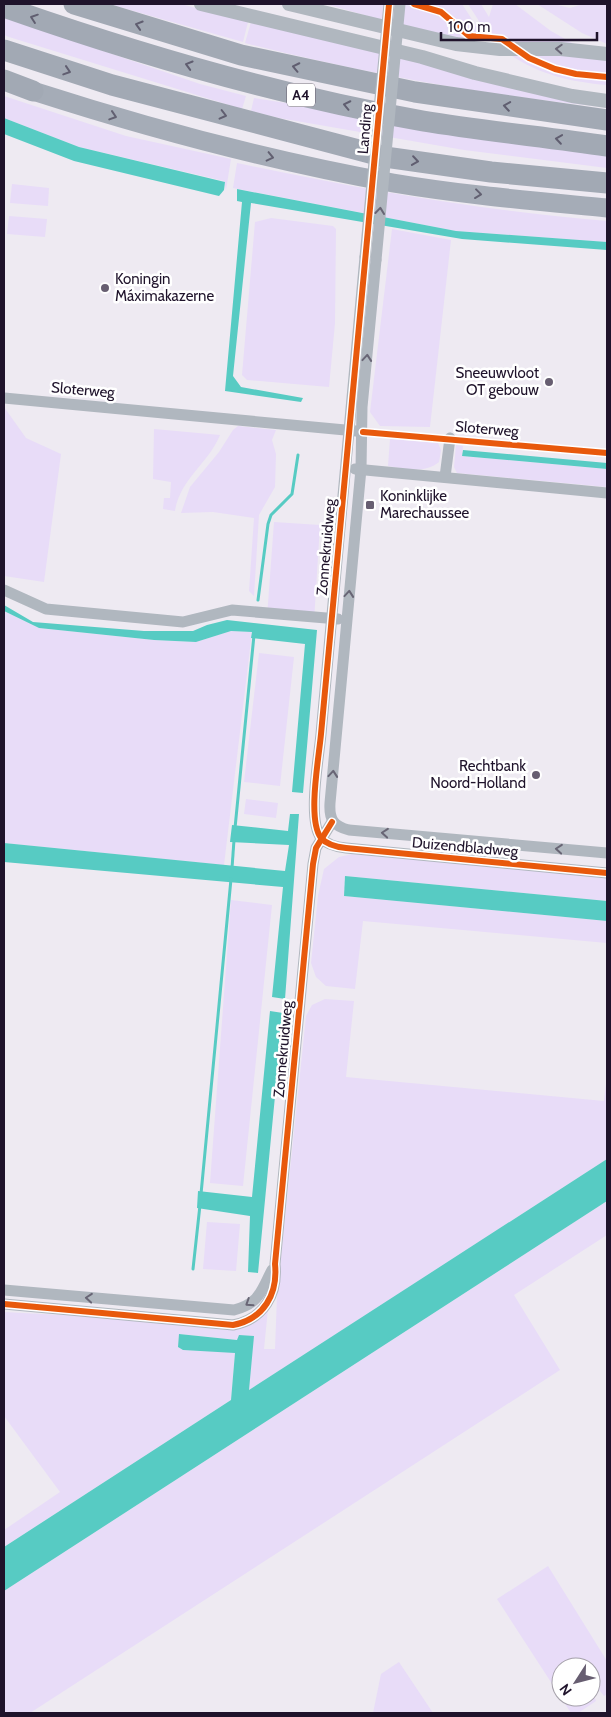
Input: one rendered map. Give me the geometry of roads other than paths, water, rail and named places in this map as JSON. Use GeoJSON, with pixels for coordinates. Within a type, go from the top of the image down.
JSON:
{"type":"FeatureCollection","features":[{"type":"Feature","properties":{"kind":"highway","name":"A4"},"geometry":{"type":"LineString","coordinates":[[74,4],[251,57],[415,92],[607,120]]}},
{"type":"Feature","properties":{"kind":"highway","name":"A4"},"geometry":{"type":"LineString","coordinates":[[4,7],[81,34],[270,89],[424,121],[607,146]]}},
{"type":"Feature","properties":{"kind":"highway"},"geometry":{"type":"LineString","coordinates":[[4,50],[112,86],[385,157],[491,172],[607,183]]}},
{"type":"Feature","properties":{"kind":"highway"},"geometry":{"type":"LineString","coordinates":[[4,80],[122,119],[191,138],[361,177],[493,196],[607,208]]}},
{"type":"Feature","properties":{"kind":"street"},"geometry":{"type":"LineString","coordinates":[[201,4],[242,7],[475,73],[607,101]]}},
{"type":"Feature","properties":{"kind":"street"},"geometry":{"type":"LineString","coordinates":[[289,4],[456,44],[500,49],[562,48],[607,54]]}},
{"type":"Feature","properties":{"kind":"street","name":"Landing"},"geometry":{"type":"LineString","coordinates":[[370,258],[389,4]]}},
{"type":"Feature","properties":{"kind":"street","name":"Landing"},"geometry":{"type":"LineString","coordinates":[[370,258],[400,4]]}},
{"type":"Feature","properties":{"kind":"street","name":"Zonnekruidweg"},"geometry":{"type":"LineString","coordinates":[[322,838],[315,827],[314,811],[349,430],[370,258]]}},
{"type":"Feature","properties":{"kind":"street","name":"Zonnekruidweg"},"geometry":{"type":"LineString","coordinates":[[4,1304],[233,1325],[244,1323],[258,1314],[271,1299],[276,1278],[275,1264],[313,864],[316,848],[332,822],[329,813],[361,469],[362,407],[370,258]]}},
{"type":"Feature","properties":{"kind":"street","name":"Sloterweg"},"geometry":{"type":"LineString","coordinates":[[4,398],[363,432]]}},
{"type":"Feature","properties":{"kind":"street"},"geometry":{"type":"LineString","coordinates":[[445,477],[450,438]]}},
{"type":"Feature","properties":{"kind":"street"},"geometry":{"type":"LineString","coordinates":[[346,468],[607,493]]}},
{"type":"Feature","properties":{"kind":"street"},"geometry":{"type":"LineString","coordinates":[[4,590],[46,609],[183,622],[232,610],[347,620]]}},
{"type":"Feature","properties":{"kind":"street","name":"Duizendbladweg"},"geometry":{"type":"LineString","coordinates":[[332,822],[339,828],[349,830],[607,853]]}},
{"type":"Feature","properties":{"kind":"street","name":"Duizendbladweg"},"geometry":{"type":"LineString","coordinates":[[322,838],[334,846],[346,848],[607,873]]}},
{"type":"Feature","properties":{"kind":"street"},"geometry":{"type":"LineString","coordinates":[[4,1290],[234,1310],[252,1302],[261,1294],[275,1264]]}},
{"type":"Feature","properties":{"kind":"waterway"},"geometry":{"type":"LineString","coordinates":[[258,600],[268,524],[271,515],[292,494],[298,455]]}},
{"type":"Feature","properties":{"kind":"waterway"},"geometry":{"type":"LineString","coordinates":[[235,828],[254,635]]}},
{"type":"Feature","properties":{"kind":"waterway"},"geometry":{"type":"LineString","coordinates":[[232,868],[234,840]]}},
{"type":"Feature","properties":{"kind":"waterway"},"geometry":{"type":"LineString","coordinates":[[201,1194],[231,879]]}},
{"type":"Feature","properties":{"kind":"waterway"},"geometry":{"type":"LineString","coordinates":[[193,1269],[200,1205]]}},
{"type":"Feature","properties":{"kind":"place","name":"Koningin Máximakazerne"},"geometry":{"type":"Point","coordinates":[105,288]}},
{"type":"Feature","properties":{"kind":"place","name":"Sneeuwvloot OT gebouw"},"geometry":{"type":"Point","coordinates":[549,382]}},
{"type":"Feature","properties":{"kind":"place","name":"Koninklijke Marechaussee"},"geometry":{"type":"Point","coordinates":[370,505]}},
{"type":"Feature","properties":{"kind":"place","name":"Rechtbank Noord-Holland"},"geometry":{"type":"Point","coordinates":[536,775]}}]}
